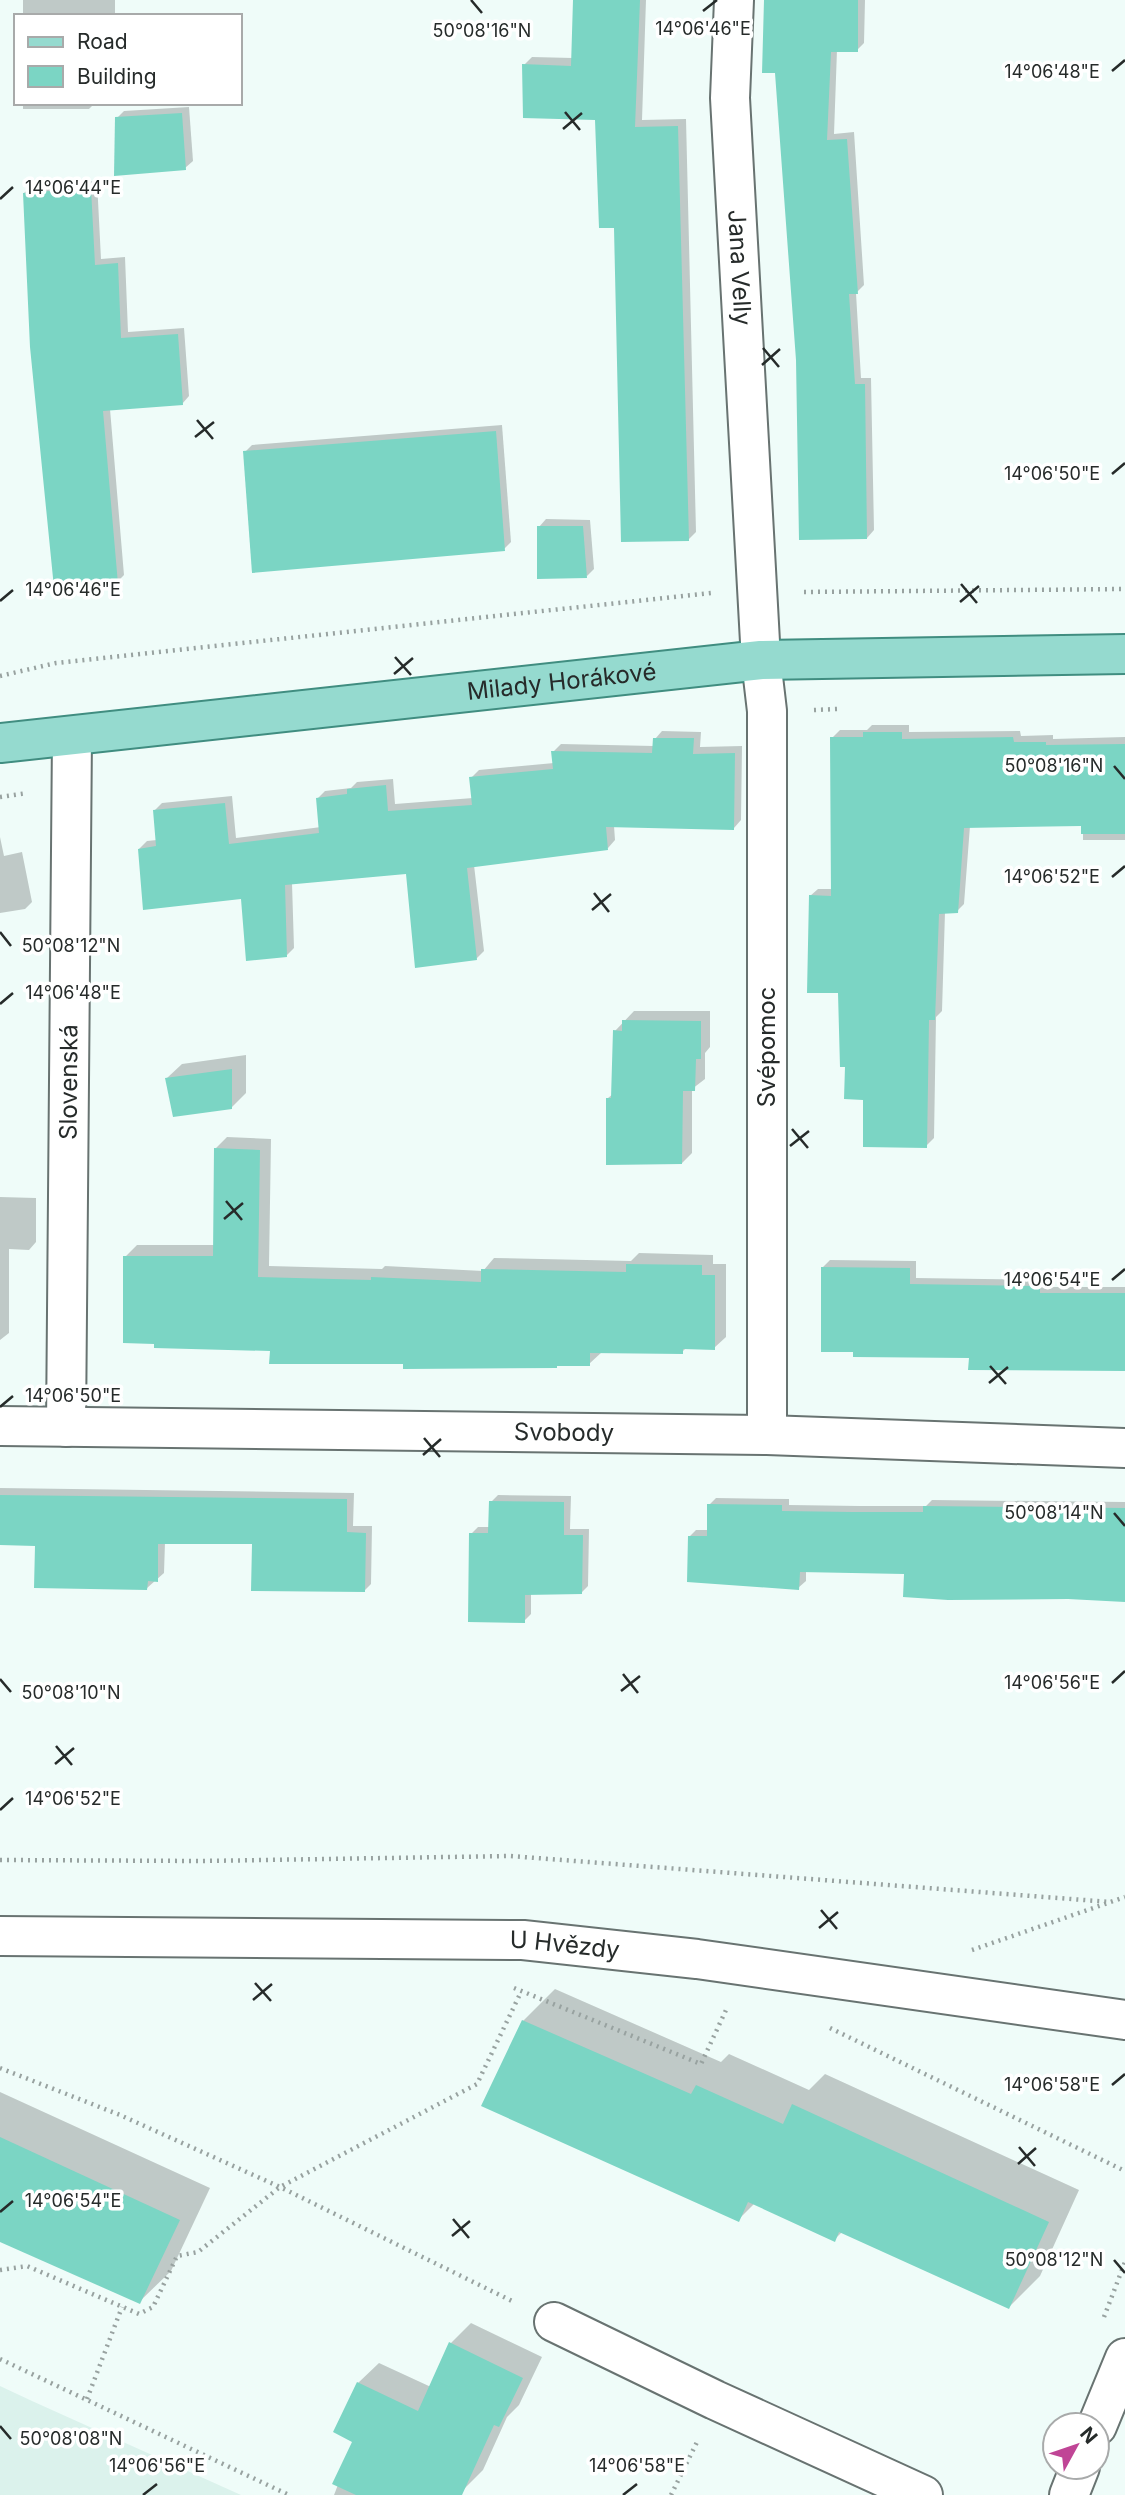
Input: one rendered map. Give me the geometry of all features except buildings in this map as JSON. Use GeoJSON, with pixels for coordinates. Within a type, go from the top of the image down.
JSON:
{"type":"FeatureCollection","features":[{"type":"Feature","properties":{"kind":"main road","name":"Milady Horákové"},"geometry":{"type":"LineString","coordinates":[[0,743],[761,660],[1125,654]]}},
{"type":"Feature","properties":{"kind":"street","name":"Jana Velly"},"geometry":{"type":"LineString","coordinates":[[734,0],[730,98],[761,660]]}},
{"type":"Feature","properties":{"kind":"street","name":"Svépomoc"},"geometry":{"type":"LineString","coordinates":[[761,660],[767,711],[768,1435]]}},
{"type":"Feature","properties":{"kind":"street","name":"Slovenská"},"geometry":{"type":"LineString","coordinates":[[66,1427],[72,736]]}},
{"type":"Feature","properties":{"kind":"street","name":"Svobody"},"geometry":{"type":"LineString","coordinates":[[0,1426],[768,1435],[1125,1448]]}},
{"type":"Feature","properties":{"kind":"street","name":"U Hvězdy"},"geometry":{"type":"LineString","coordinates":[[0,1936],[523,1940],[698,1959],[1125,2020]]}},
{"type":"Feature","properties":{"kind":"street"},"geometry":{"type":"LineString","coordinates":[[554,2322],[923,2495]]}},
{"type":"Feature","properties":{"kind":"street"},"geometry":{"type":"LineString","coordinates":[[1103,2411],[1125,2358]]}},
{"type":"Feature","properties":{"kind":"path"},"geometry":{"type":"LineString","coordinates":[[790,592],[1125,589]]}},
{"type":"Feature","properties":{"kind":"path"},"geometry":{"type":"LineString","coordinates":[[0,676],[56,663],[698,593]]}},
{"type":"Feature","properties":{"kind":"path"},"geometry":{"type":"LineString","coordinates":[[767,711],[850,709]]}},
{"type":"Feature","properties":{"kind":"path"},"geometry":{"type":"LineString","coordinates":[[0,797],[71,786]]}},
{"type":"Feature","properties":{"kind":"path"},"geometry":{"type":"LineString","coordinates":[[0,1860],[510,1856],[1110,1902]]}},
{"type":"Feature","properties":{"kind":"path"},"geometry":{"type":"LineString","coordinates":[[968,1951],[1125,1897]]}},
{"type":"Feature","properties":{"kind":"path"},"geometry":{"type":"LineString","coordinates":[[0,2270],[27,2266],[139,2315],[153,2307],[177,2256],[198,2252],[280,2187],[477,2084],[521,1992],[701,2064],[727,2006]]}},
{"type":"Feature","properties":{"kind":"path"},"geometry":{"type":"LineString","coordinates":[[825,2026],[1125,2171]]}},
{"type":"Feature","properties":{"kind":"path"},"geometry":{"type":"LineString","coordinates":[[0,2068],[120,2115],[280,2187],[554,2322]]}},
{"type":"Feature","properties":{"kind":"path"},"geometry":{"type":"LineString","coordinates":[[87,2399],[122,2307]]}},
{"type":"Feature","properties":{"kind":"path"},"geometry":{"type":"LineString","coordinates":[[0,2359],[289,2495]]}},
{"type":"Feature","properties":{"kind":"path"},"geometry":{"type":"LineString","coordinates":[[671,2495],[697,2441]]}},
{"type":"Feature","properties":{"kind":"shaded area"},"geometry":{"type":"Polygon","coordinates":[[[0,2386],[32,2401],[241,2495],[0,2495],[0,2386]]]}}]}
